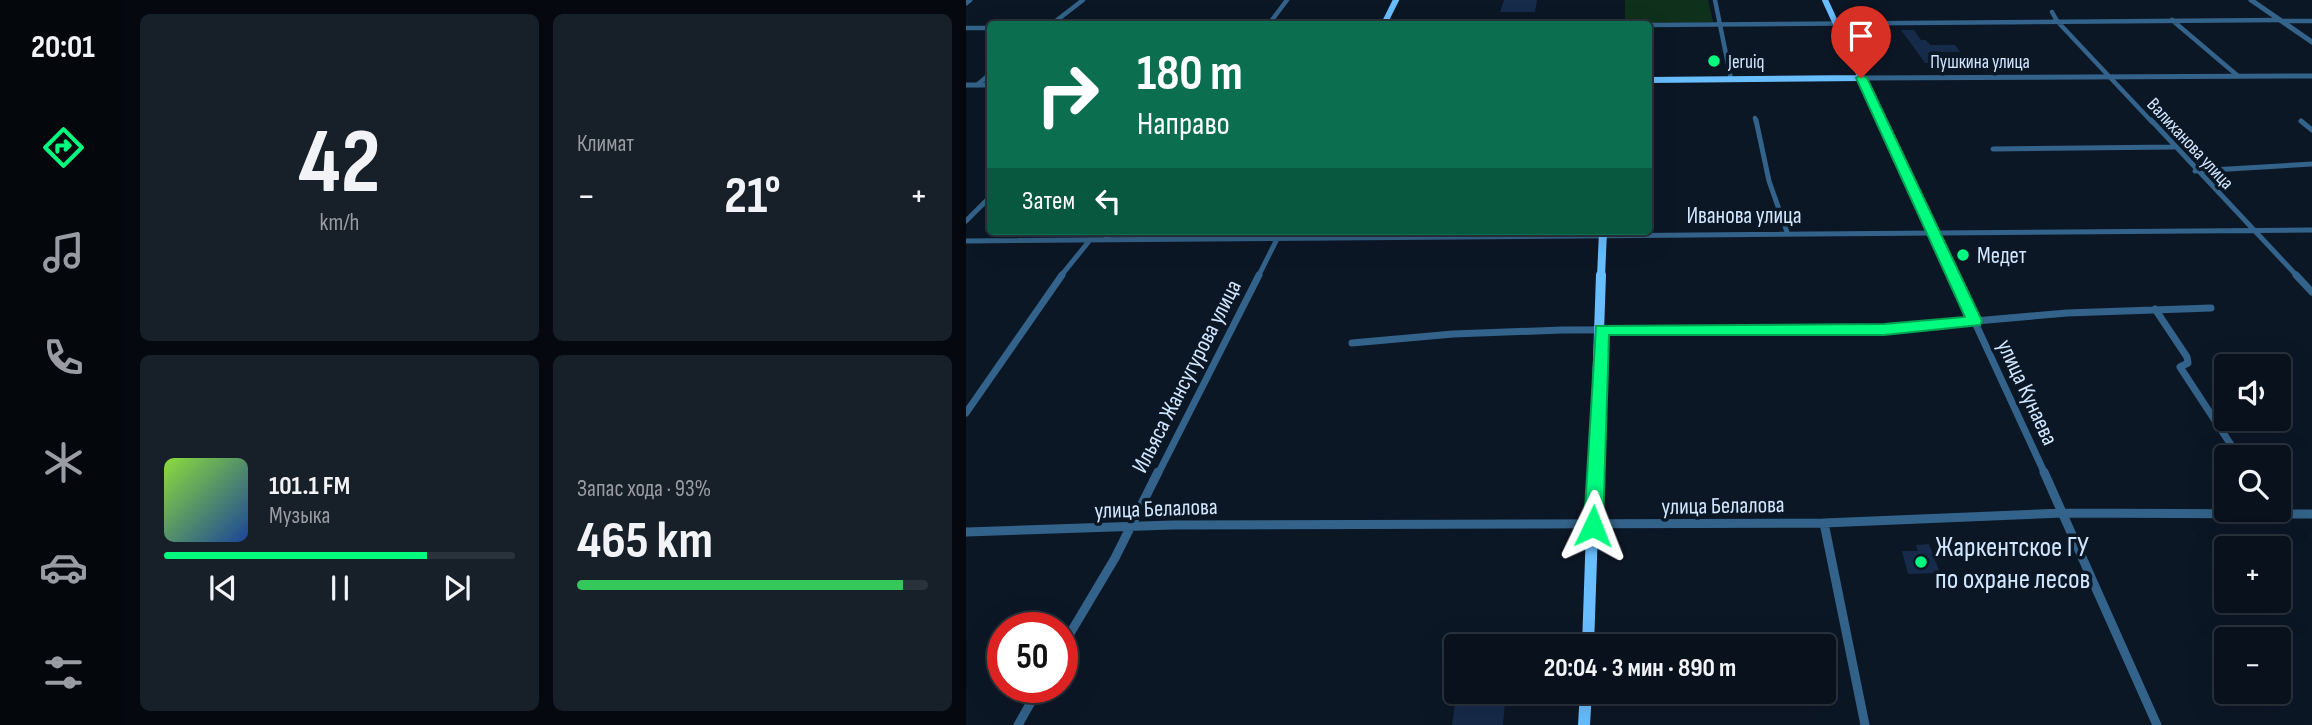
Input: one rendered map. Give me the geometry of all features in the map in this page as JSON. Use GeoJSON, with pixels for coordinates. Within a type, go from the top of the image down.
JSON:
{"type":"FeatureCollection","features":[{"type":"Feature","properties":{"kind":"main road"},"geometry":{"type":"LineString","coordinates":[[1386,21],[1396,0]]}},
{"type":"Feature","properties":{"kind":"main road","name":"улица Кунаева"},"geometry":{"type":"LineString","coordinates":[[1825,0],[1861,78]]}},
{"type":"Feature","properties":{"kind":"main road","name":"Пушкина улица"},"geometry":{"type":"LineString","coordinates":[[1652,80],[1861,78]]}},
{"type":"Feature","properties":{"kind":"main road"},"geometry":{"type":"LineString","coordinates":[[1588,634],[1603,235]]}},
{"type":"Feature","properties":{"kind":"main road"},"geometry":{"type":"LineString","coordinates":[[1584,725],[1585,704]]}},
{"type":"Feature","properties":{"kind":"street"},"geometry":{"type":"LineString","coordinates":[[966,3],[970,0]]}},
{"type":"Feature","properties":{"kind":"street"},"geometry":{"type":"LineString","coordinates":[[1056,21],[1083,0]]}},
{"type":"Feature","properties":{"kind":"street"},"geometry":{"type":"LineString","coordinates":[[1271,21],[1287,0]]}},
{"type":"Feature","properties":{"kind":"street"},"geometry":{"type":"LineString","coordinates":[[1715,0],[1731,79]]}},
{"type":"Feature","properties":{"kind":"street"},"geometry":{"type":"LineString","coordinates":[[2251,0],[2312,42]]}},
{"type":"Feature","properties":{"kind":"street","name":"Валиханова улица"},"geometry":{"type":"LineString","coordinates":[[2052,12],[2057,21],[2195,171],[2312,292]]}},
{"type":"Feature","properties":{"kind":"street"},"geometry":{"type":"LineString","coordinates":[[2171,20],[2238,76]]}},
{"type":"Feature","properties":{"kind":"street"},"geometry":{"type":"LineString","coordinates":[[1652,25],[2312,21]]}},
{"type":"Feature","properties":{"kind":"street"},"geometry":{"type":"LineString","coordinates":[[966,28],[987,28]]}},
{"type":"Feature","properties":{"kind":"street","name":"Пушкина улица"},"geometry":{"type":"LineString","coordinates":[[1861,78],[2312,76]]}},
{"type":"Feature","properties":{"kind":"street"},"geometry":{"type":"LineString","coordinates":[[977,85],[987,77]]}},
{"type":"Feature","properties":{"kind":"street","name":"улица Кунаева"},"geometry":{"type":"LineString","coordinates":[[1861,78],[2063,513],[2157,725]]}},
{"type":"Feature","properties":{"kind":"street"},"geometry":{"type":"LineString","coordinates":[[966,85],[987,85]]}},
{"type":"Feature","properties":{"kind":"street"},"geometry":{"type":"LineString","coordinates":[[1755,117],[1769,181],[1787,232]]}},
{"type":"Feature","properties":{"kind":"street"},"geometry":{"type":"LineString","coordinates":[[2301,121],[2312,130]]}},
{"type":"Feature","properties":{"kind":"street"},"geometry":{"type":"LineString","coordinates":[[1993,149],[2174,147]]}},
{"type":"Feature","properties":{"kind":"street"},"geometry":{"type":"LineString","coordinates":[[2195,171],[2312,164]]}},
{"type":"Feature","properties":{"kind":"street"},"geometry":{"type":"LineString","coordinates":[[966,221],[987,200]]}},
{"type":"Feature","properties":{"kind":"street","name":"Иванова улица"},"geometry":{"type":"LineString","coordinates":[[1652,233],[2312,230]]}},
{"type":"Feature","properties":{"kind":"street"},"geometry":{"type":"LineString","coordinates":[[1107,239],[1110,235]]}},
{"type":"Feature","properties":{"kind":"street","name":"Иванова улица"},"geometry":{"type":"LineString","coordinates":[[966,241],[1245,235]]}},
{"type":"Feature","properties":{"kind":"street","name":"Ильяса Жансугурова улица"},"geometry":{"type":"LineString","coordinates":[[1078,619],[1131,526],[1279,235]]}},
{"type":"Feature","properties":{"kind":"street"},"geometry":{"type":"LineString","coordinates":[[966,413],[998,365],[1012,350],[1049,291],[1090,240]]}},
{"type":"Feature","properties":{"kind":"street"},"geometry":{"type":"LineString","coordinates":[[2155,309],[2187,357],[2188,363],[2180,367],[2231,445]]}},
{"type":"Feature","properties":{"kind":"street"},"geometry":{"type":"LineString","coordinates":[[1352,343],[1452,334],[1601,330],[1863,330],[2155,309],[2211,309]]}},
{"type":"Feature","properties":{"kind":"street","name":"улица Белалова"},"geometry":{"type":"LineString","coordinates":[[966,532],[1131,526],[1824,523],[2063,513],[2214,512]]}},
{"type":"Feature","properties":{"kind":"street","name":"улица Белалова"},"geometry":{"type":"LineString","coordinates":[[2291,513],[2312,514]]}},
{"type":"Feature","properties":{"kind":"street"},"geometry":{"type":"LineString","coordinates":[[1824,523],[1865,725]]}},
{"type":"Feature","properties":{"kind":"street"},"geometry":{"type":"LineString","coordinates":[[1018,725],[1030,703]]}},
{"type":"Feature","properties":{"kind":"green space"},"geometry":{"type":"Polygon","coordinates":[[[1625,0],[1708,0],[1713,22],[1652,23],[1625,21],[1625,0]]]}},
{"type":"Feature","properties":{"kind":"building"},"geometry":{"type":"Polygon","coordinates":[[[1504,0],[1537,0],[1535,12],[1500,12],[1504,0]]]}},
{"type":"Feature","properties":{"kind":"building"},"geometry":{"type":"Polygon","coordinates":[[[1901,30],[1914,30],[1921,40],[1926,40],[1930,45],[1955,45],[1960,52],[1936,52],[1941,63],[1925,63],[1901,30]]]}},
{"type":"Feature","properties":{"kind":"building","name":"Жаркентское ГУ по охране лесов"},"geometry":{"type":"Polygon","coordinates":[[[1929,544],[1940,573],[1908,574],[1902,551],[1918,551],[1916,545],[1929,544]]]}},
{"type":"Feature","properties":{"kind":"building"},"geometry":{"type":"Polygon","coordinates":[[[1455,704],[1505,704],[1503,725],[1452,725],[1455,704]]]}},
{"type":"Feature","properties":{"kind":"place","name":"Jeruiq"},"geometry":{"type":"Point","coordinates":[1714,61]}},
{"type":"Feature","properties":{"kind":"place","name":"Медет"},"geometry":{"type":"Point","coordinates":[1963,255]}},
{"type":"Feature","properties":{"kind":"place","name":"Жаркентское ГУ по охране лесов"},"geometry":{"type":"Point","coordinates":[1921,562]}},
{"type":"Feature","properties":{"kind":"route"},"geometry":{"type":"LineString","coordinates":[[1593,526],[1601,330],[1853,330],[1918,328],[1975,321],[1861,78]]}}]}
